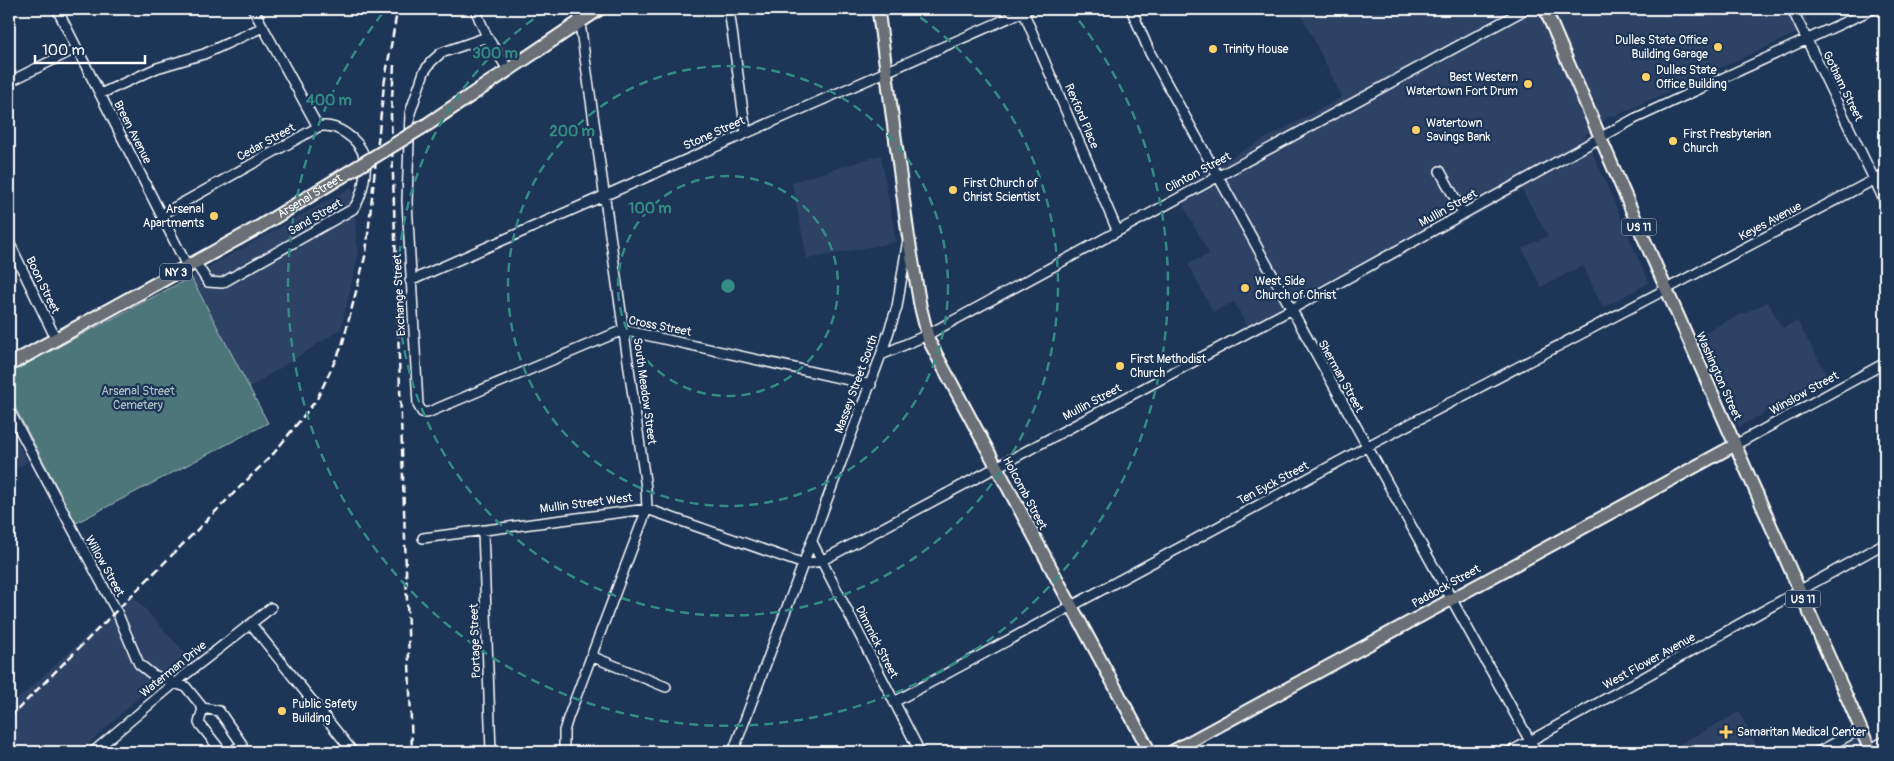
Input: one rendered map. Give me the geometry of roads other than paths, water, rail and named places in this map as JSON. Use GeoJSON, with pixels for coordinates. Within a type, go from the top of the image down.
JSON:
{"type":"FeatureCollection","features":[{"type":"Feature","properties":{"kind":"highway","name":"Arsenal Street"},"geometry":{"type":"LineString","coordinates":[[9,365],[341,178],[509,71],[579,15],[599,9]]}},
{"type":"Feature","properties":{"kind":"main road","name":"Massey Street South"},"geometry":{"type":"LineString","coordinates":[[878,9],[888,72],[908,234]]}},
{"type":"Feature","properties":{"kind":"main road","name":"Washington Street"},"geometry":{"type":"LineString","coordinates":[[1545,9],[1600,138],[1871,751]]}},
{"type":"Feature","properties":{"kind":"main road","name":"Holcomb Street"},"geometry":{"type":"LineString","coordinates":[[908,234],[927,335],[996,469],[1150,752]]}},
{"type":"Feature","properties":{"kind":"main road","name":"Paddock Street"},"geometry":{"type":"LineString","coordinates":[[1171,752],[1735,445]]}},
{"type":"Feature","properties":{"kind":"street","name":"Breen Avenue"},"geometry":{"type":"LineString","coordinates":[[57,9],[160,215],[191,264]]}},
{"type":"Feature","properties":{"kind":"street"},"geometry":{"type":"LineString","coordinates":[[253,9],[318,127]]}},
{"type":"Feature","properties":{"kind":"street"},"geometry":{"type":"LineString","coordinates":[[475,9],[488,37],[509,71]]}},
{"type":"Feature","properties":{"kind":"street"},"geometry":{"type":"LineString","coordinates":[[729,9],[746,133]]}},
{"type":"Feature","properties":{"kind":"street","name":"Sherman Street"},"geometry":{"type":"LineString","coordinates":[[1132,9],[1150,53],[1290,310],[1536,752]]}},
{"type":"Feature","properties":{"kind":"street","name":"Clinton Street"},"geometry":{"type":"LineString","coordinates":[[881,355],[927,335],[1526,9]]}},
{"type":"Feature","properties":{"kind":"street","name":"Gotham Street"},"geometry":{"type":"LineString","coordinates":[[1792,9],[1885,202]]}},
{"type":"Feature","properties":{"kind":"street","name":"Mullin Street"},"geometry":{"type":"LineString","coordinates":[[804,564],[821,561],[996,469],[1290,310],[1634,119],[1873,9]]}},
{"type":"Feature","properties":{"kind":"street","name":"Stone Street"},"geometry":{"type":"LineString","coordinates":[[410,281],[1026,10]]}},
{"type":"Feature","properties":{"kind":"street","name":"Rexford Place"},"geometry":{"type":"LineString","coordinates":[[1026,10],[1117,230]]}},
{"type":"Feature","properties":{"kind":"street","name":"South Meadow Street"},"geometry":{"type":"LineString","coordinates":[[564,752],[566,725],[647,509],[646,488],[579,15]]}},
{"type":"Feature","properties":{"kind":"street"},"geometry":{"type":"LineString","coordinates":[[100,94],[157,68],[204,54],[263,27]]}},
{"type":"Feature","properties":{"kind":"street","name":"Exchange Street"},"geometry":{"type":"LineString","coordinates":[[454,402],[427,413],[422,412],[418,405],[410,281],[407,201],[408,141],[414,100],[431,62],[441,53],[488,37]]}},
{"type":"Feature","properties":{"kind":"street"},"geometry":{"type":"LineString","coordinates":[[9,82],[77,48]]}},
{"type":"Feature","properties":{"kind":"street","name":"Sand Street"},"geometry":{"type":"LineString","coordinates":[[191,264],[208,282],[222,283],[353,208],[362,192],[364,157],[355,142],[343,132],[329,126],[318,127]]}},
{"type":"Feature","properties":{"kind":"street","name":"Cedar Street"},"geometry":{"type":"LineString","coordinates":[[160,215],[318,127]]}},
{"type":"Feature","properties":{"kind":"street"},"geometry":{"type":"LineString","coordinates":[[1440,171],[1463,213]]}},
{"type":"Feature","properties":{"kind":"street","name":"Keyes Avenue"},"geometry":{"type":"LineString","coordinates":[[1666,288],[1885,174]]}},
{"type":"Feature","properties":{"kind":"street","name":"Massey Street South"},"geometry":{"type":"LineString","coordinates":[[733,752],[871,385],[897,307],[904,275],[908,234]]}},
{"type":"Feature","properties":{"kind":"street","name":"Boon Street"},"geometry":{"type":"LineString","coordinates":[[9,242],[56,339]]}},
{"type":"Feature","properties":{"kind":"street","name":"Ten Eyck Street"},"geometry":{"type":"LineString","coordinates":[[894,702],[1366,447],[1666,288]]}},
{"type":"Feature","properties":{"kind":"street","name":"Cross Street"},"geometry":{"type":"LineString","coordinates":[[454,402],[623,330],[871,385]]}},
{"type":"Feature","properties":{"kind":"street","name":"Winslow Street"},"geometry":{"type":"LineString","coordinates":[[1735,445],[1885,363]]}},
{"type":"Feature","properties":{"kind":"street","name":"Willow Street"},"geometry":{"type":"LineString","coordinates":[[9,410],[117,612],[139,664],[153,675],[186,686],[203,708],[219,711],[242,744],[232,752]]}},
{"type":"Feature","properties":{"kind":"street","name":"Mullin Street West"},"geometry":{"type":"LineString","coordinates":[[423,538],[647,509],[804,564]]}},
{"type":"Feature","properties":{"kind":"street","name":"Portage Street"},"geometry":{"type":"LineString","coordinates":[[483,530],[491,752]]}},
{"type":"Feature","properties":{"kind":"street","name":"Dimmick Street"},"geometry":{"type":"LineString","coordinates":[[812,542],[920,752]]}},
{"type":"Feature","properties":{"kind":"street","name":"West Flower Avenue"},"geometry":{"type":"LineString","coordinates":[[1510,752],[1885,544]]}},
{"type":"Feature","properties":{"kind":"street","name":"Waterman Drive"},"geometry":{"type":"LineString","coordinates":[[93,752],[176,682],[271,608]]}},
{"type":"Feature","properties":{"kind":"street"},"geometry":{"type":"LineString","coordinates":[[251,624],[353,752]]}},
{"type":"Feature","properties":{"kind":"street"},"geometry":{"type":"LineString","coordinates":[[591,656],[666,686]]}},
{"type":"Feature","properties":{"kind":"street"},"geometry":{"type":"LineString","coordinates":[[203,708],[199,723],[222,752]]}},
{"type":"Feature","properties":{"kind":"street"},"geometry":{"type":"LineString","coordinates":[[1818,752],[1861,729]]}},
{"type":"Feature","properties":{"kind":"street"},"geometry":{"type":"LineString","coordinates":[[1871,751],[1885,741]]}},
{"type":"Feature","properties":{"kind":"railway"},"geometry":{"type":"LineString","coordinates":[[9,718],[274,453],[317,399],[342,346],[366,253],[384,85],[397,12]]}},
{"type":"Feature","properties":{"kind":"railway"},"geometry":{"type":"LineString","coordinates":[[394,65],[391,115],[412,752]]}},
{"type":"Feature","properties":{"kind":"place","name":"Dulles State Office Building Garage"},"geometry":{"type":"Point","coordinates":[1718,47]}},
{"type":"Feature","properties":{"kind":"place","name":"Trinity House"},"geometry":{"type":"Point","coordinates":[1213,49]}},
{"type":"Feature","properties":{"kind":"place","name":"Dulles State Office Building"},"geometry":{"type":"Point","coordinates":[1646,77]}},
{"type":"Feature","properties":{"kind":"place","name":"Best Western Watertown Fort Drum"},"geometry":{"type":"Point","coordinates":[1528,84]}},
{"type":"Feature","properties":{"kind":"place","name":"Watertown Savings Bank"},"geometry":{"type":"Point","coordinates":[1416,130]}},
{"type":"Feature","properties":{"kind":"place","name":"First Presbyterian Church"},"geometry":{"type":"Point","coordinates":[1673,141]}},
{"type":"Feature","properties":{"kind":"place","name":"First Church of Christ Scientist"},"geometry":{"type":"Point","coordinates":[953,190]}},
{"type":"Feature","properties":{"kind":"place","name":"Arsenal Apartments"},"geometry":{"type":"Point","coordinates":[214,216]}},
{"type":"Feature","properties":{"kind":"place","name":"West Side Church of Christ"},"geometry":{"type":"Point","coordinates":[1245,288]}},
{"type":"Feature","properties":{"kind":"place","name":"First Methodist Church"},"geometry":{"type":"Point","coordinates":[1120,366]}},
{"type":"Feature","properties":{"kind":"place","name":"Public Safety Building"},"geometry":{"type":"Point","coordinates":[282,711]}},
{"type":"Feature","properties":{"kind":"place","name":"Samaritan Medical Center"},"geometry":{"type":"Point","coordinates":[1726,732]}},
{"type":"Feature","properties":{"kind":"park label","name":"Arsenal Street Cemetery"},"geometry":{"type":"Point","coordinates":[138,398]}}]}
